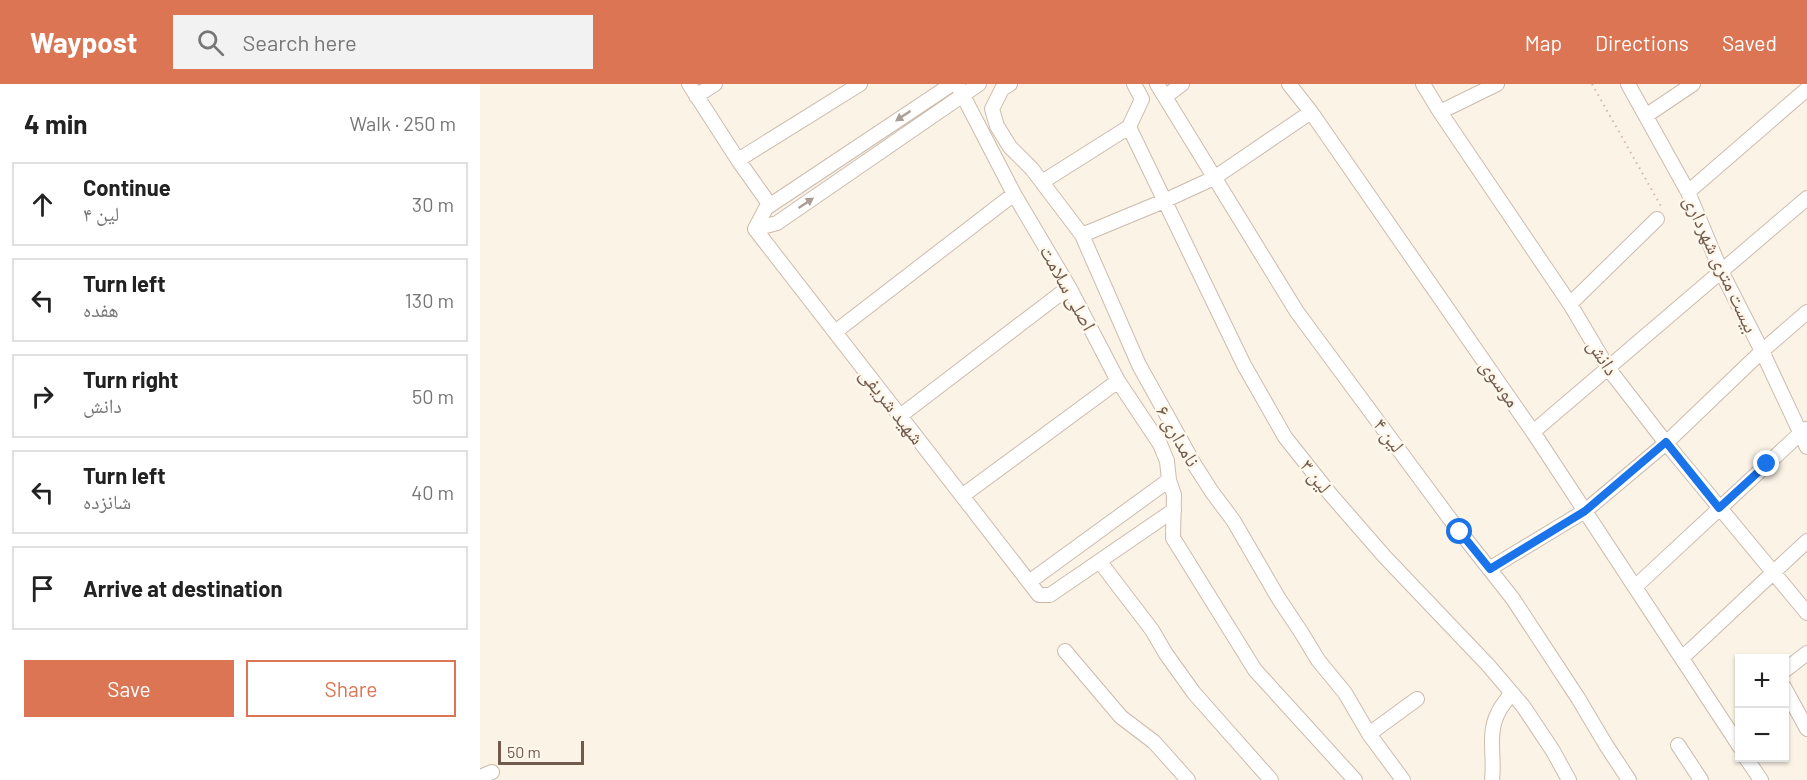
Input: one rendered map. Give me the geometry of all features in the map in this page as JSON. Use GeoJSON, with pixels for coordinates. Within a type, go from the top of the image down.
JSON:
{"type":"FeatureCollection","features":[{"type":"Feature","properties":{"kind":"street"},"geometry":{"type":"LineString","coordinates":[[715,84],[692,90],[770,205]]}},
{"type":"Feature","properties":{"kind":"street"},"geometry":{"type":"LineString","coordinates":[[738,160],[860,84]]}},
{"type":"Feature","properties":{"kind":"street"},"geometry":{"type":"LineString","coordinates":[[755,229],[766,208],[770,205],[952,84]]}},
{"type":"Feature","properties":{"kind":"street"},"geometry":{"type":"LineString","coordinates":[[755,229],[777,223],[960,90],[979,84]]}},
{"type":"Feature","properties":{"kind":"street","name":"نامداری ۶"},"geometry":{"type":"LineString","coordinates":[[1010,84],[1002,89],[992,109],[997,126],[1010,147],[1042,182],[1082,235],[1139,366],[1194,464],[1233,520],[1278,599],[1318,660],[1344,693],[1369,734],[1403,780]]}},
{"type":"Feature","properties":{"kind":"street"},"geometry":{"type":"LineString","coordinates":[[1042,182],[1129,127],[1142,99],[1134,84]]}},
{"type":"Feature","properties":{"kind":"street","name":"لین ۴"},"geometry":{"type":"LineString","coordinates":[[1157,84],[1297,312],[1524,615],[1629,780]]}},
{"type":"Feature","properties":{"kind":"street"},"geometry":{"type":"LineString","coordinates":[[1165,97],[1182,84]]}},
{"type":"Feature","properties":{"kind":"street","name":"موسوی"},"geometry":{"type":"LineString","coordinates":[[1288,84],[1311,112],[1533,432],[1735,739]]}},
{"type":"Feature","properties":{"kind":"street","name":"دانش"},"geometry":{"type":"LineString","coordinates":[[1423,84],[1570,304],[1608,368],[1719,508],[1807,613]]}},
{"type":"Feature","properties":{"kind":"street"},"geometry":{"type":"LineString","coordinates":[[1440,112],[1497,84]]}},
{"type":"Feature","properties":{"kind":"street","name":"بیست متری شهرداری"},"geometry":{"type":"LineString","coordinates":[[1628,84],[1688,192],[1721,272],[1803,431],[1807,447]]}},
{"type":"Feature","properties":{"kind":"street"},"geometry":{"type":"LineString","coordinates":[[1647,115],[1693,84]]}},
{"type":"Feature","properties":{"kind":"street"},"geometry":{"type":"LineString","coordinates":[[1688,192],[1807,89]]}},
{"type":"Feature","properties":{"kind":"street","name":"اصلی سلامت"},"geometry":{"type":"LineString","coordinates":[[960,90],[1014,194],[1069,287],[1118,381],[1160,444],[1167,461],[1169,480],[1174,495],[1173,538],[1256,670],[1355,780]]}},
{"type":"Feature","properties":{"kind":"street"},"geometry":{"type":"LineString","coordinates":[[1082,235],[1214,178],[1311,112]]}},
{"type":"Feature","properties":{"kind":"street","name":"لین ۳"},"geometry":{"type":"LineString","coordinates":[[1129,127],[1252,380],[1285,437],[1331,495],[1385,556],[1466,645],[1488,665],[1536,724],[1569,780]]}},
{"type":"Feature","properties":{"kind":"street"},"geometry":{"type":"LineString","coordinates":[[835,332],[1014,194]]}},
{"type":"Feature","properties":{"kind":"street"},"geometry":{"type":"LineString","coordinates":[[1533,432],[1807,198]]}},
{"type":"Feature","properties":{"kind":"street"},"geometry":{"type":"LineString","coordinates":[[1570,304],[1657,219]]}},
{"type":"Feature","properties":{"kind":"street","name":"شهید شریفی"},"geometry":{"type":"LineString","coordinates":[[755,229],[1029,582]]}},
{"type":"Feature","properties":{"kind":"street"},"geometry":{"type":"LineString","coordinates":[[900,416],[1069,287]]}},
{"type":"Feature","properties":{"kind":"street"},"geometry":{"type":"LineString","coordinates":[[1490,569],[1585,511],[1666,442],[1762,351],[1807,312]]}},
{"type":"Feature","properties":{"kind":"street"},"geometry":{"type":"LineString","coordinates":[[962,496],[1118,381]]}},
{"type":"Feature","properties":{"kind":"street"},"geometry":{"type":"LineString","coordinates":[[1635,587],[1803,431]]}},
{"type":"Feature","properties":{"kind":"street"},"geometry":{"type":"LineString","coordinates":[[1169,480],[1029,582],[1039,595],[1050,596],[1174,510]]}},
{"type":"Feature","properties":{"kind":"street"},"geometry":{"type":"LineString","coordinates":[[1682,658],[1807,541]]}},
{"type":"Feature","properties":{"kind":"street"},"geometry":{"type":"LineString","coordinates":[[1100,562],[1152,630],[1194,693],[1271,780]]}},
{"type":"Feature","properties":{"kind":"street"},"geometry":{"type":"LineString","coordinates":[[1065,651],[1121,717],[1154,742],[1188,780]]}},
{"type":"Feature","properties":{"kind":"street"},"geometry":{"type":"LineString","coordinates":[[1789,668],[1807,653]]}},
{"type":"Feature","properties":{"kind":"street"},"geometry":{"type":"LineString","coordinates":[[1492,780],[1494,725],[1497,714],[1511,693]]}},
{"type":"Feature","properties":{"kind":"street"},"geometry":{"type":"LineString","coordinates":[[1789,695],[1807,729]]}},
{"type":"Feature","properties":{"kind":"street"},"geometry":{"type":"LineString","coordinates":[[1369,734],[1417,699]]}},
{"type":"Feature","properties":{"kind":"street"},"geometry":{"type":"LineString","coordinates":[[1678,745],[1701,780]]}},
{"type":"Feature","properties":{"kind":"street"},"geometry":{"type":"LineString","coordinates":[[1749,762],[1761,780]]}},
{"type":"Feature","properties":{"kind":"path"},"geometry":{"type":"LineString","coordinates":[[1592,84],[1662,208],[1657,219]]}},
{"type":"Feature","properties":{"kind":"route"},"geometry":{"type":"LineString","coordinates":[[1460,532],[1490,569],[1585,511],[1666,442],[1719,508],[1767,464]]}}]}
